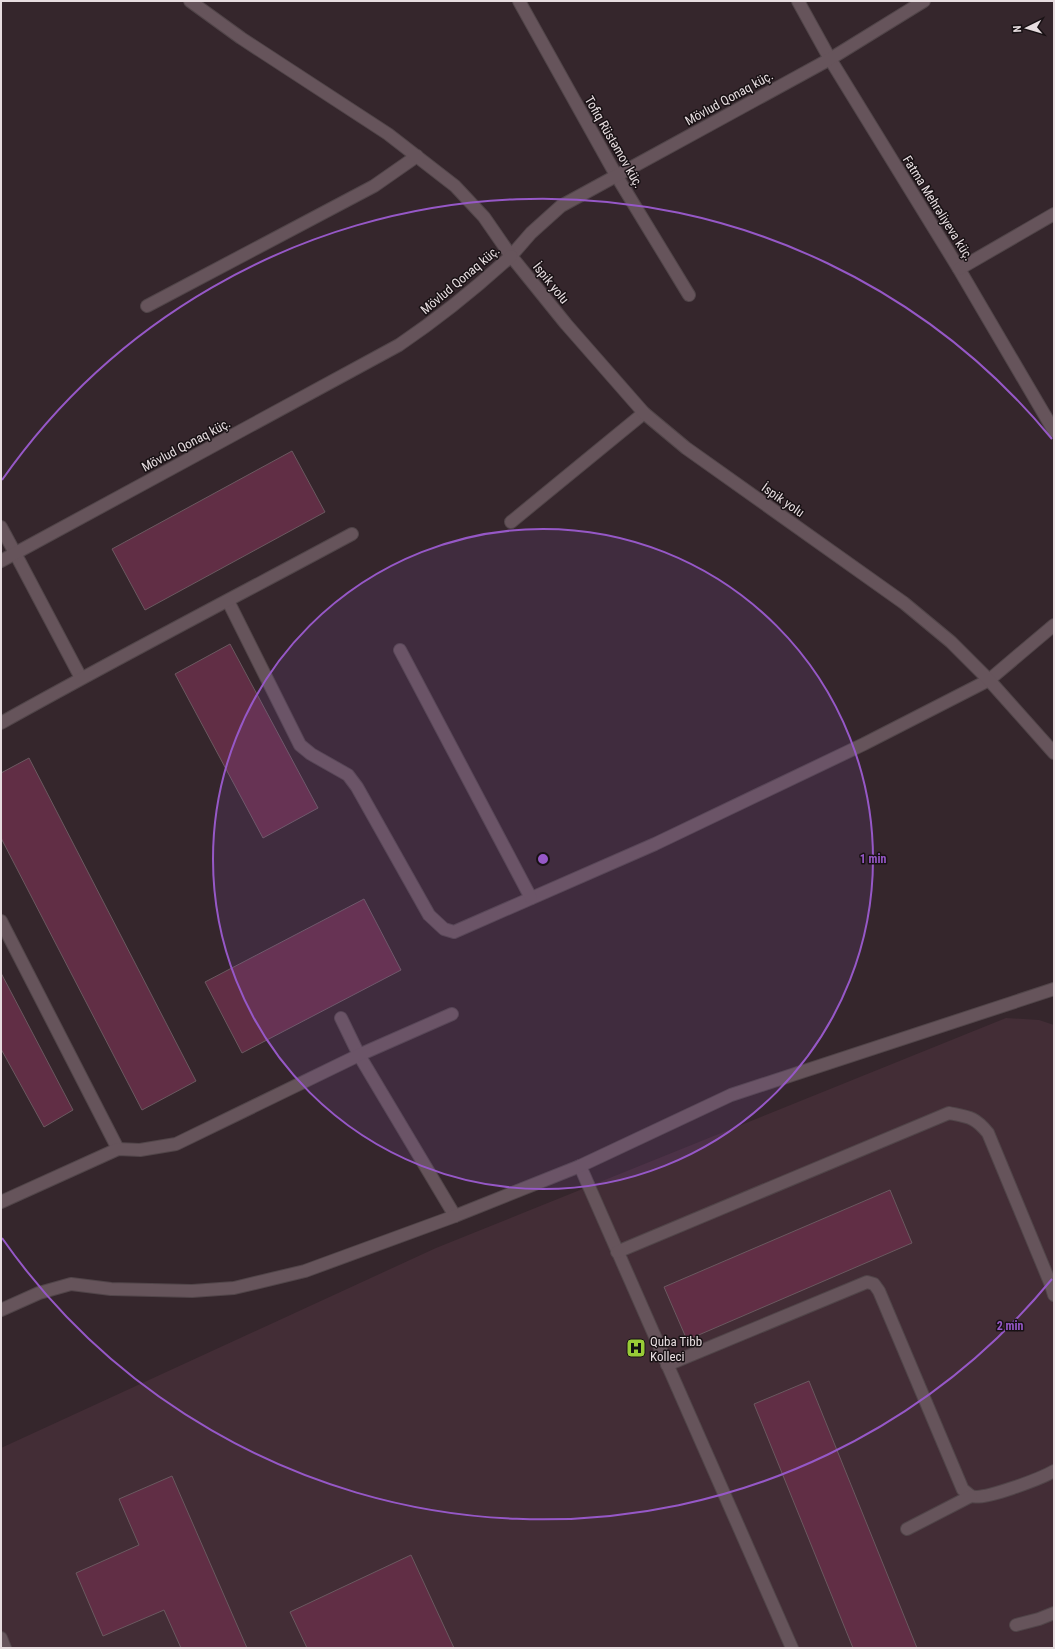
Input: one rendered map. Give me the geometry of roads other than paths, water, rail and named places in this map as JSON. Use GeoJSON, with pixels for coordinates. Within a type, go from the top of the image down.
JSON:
{"type":"FeatureCollection","features":[{"type":"Feature","properties":{"kind":"street","name":"İspik yolu"},"geometry":{"type":"LineString","coordinates":[[190,1],[241,38],[388,134],[455,186],[484,217],[511,256],[566,324],[644,413],[686,448],[904,603],[951,642],[989,680],[1054,753]]}},
{"type":"Feature","properties":{"kind":"street","name":"Tofiq Rüstəmov küç."},"geometry":{"type":"LineString","coordinates":[[518,1],[616,175],[689,295]]}},
{"type":"Feature","properties":{"kind":"street","name":"Fatma Mehrəliyeva küç."},"geometry":{"type":"LineString","coordinates":[[798,1],[830,59],[959,269],[1054,431]]}},
{"type":"Feature","properties":{"kind":"street","name":"Mövlud Qonaq küç."},"geometry":{"type":"LineString","coordinates":[[1,561],[399,345],[427,327],[472,291],[511,256],[531,233],[562,206],[616,175],[830,59],[924,1]]}},
{"type":"Feature","properties":{"kind":"street"},"geometry":{"type":"LineString","coordinates":[[147,306],[374,186],[417,156]]}},
{"type":"Feature","properties":{"kind":"street"},"geometry":{"type":"LineString","coordinates":[[959,269],[1054,214]]}},
{"type":"Feature","properties":{"kind":"street"},"geometry":{"type":"LineString","coordinates":[[511,522],[644,413]]}},
{"type":"Feature","properties":{"kind":"street"},"geometry":{"type":"LineString","coordinates":[[1,527],[80,678]]}},
{"type":"Feature","properties":{"kind":"street"},"geometry":{"type":"LineString","coordinates":[[1,723],[80,678],[228,602],[352,534]]}},
{"type":"Feature","properties":{"kind":"street"},"geometry":{"type":"LineString","coordinates":[[228,602],[300,745],[310,754],[348,775],[357,787],[428,915],[444,929],[454,932],[655,844],[864,744],[989,680],[1054,625]]}},
{"type":"Feature","properties":{"kind":"street"},"geometry":{"type":"LineString","coordinates":[[400,650],[532,898]]}},
{"type":"Feature","properties":{"kind":"street"},"geometry":{"type":"LineString","coordinates":[[1,921],[118,1149]]}},
{"type":"Feature","properties":{"kind":"street"},"geometry":{"type":"LineString","coordinates":[[1,1310],[39,1293],[72,1284],[111,1288],[192,1292],[234,1288],[305,1271],[455,1216],[580,1166],[731,1095],[1054,988]]}},
{"type":"Feature","properties":{"kind":"street"},"geometry":{"type":"LineString","coordinates":[[1,1202],[118,1149],[140,1150],[176,1144],[360,1056],[452,1014]]}},
{"type":"Feature","properties":{"kind":"street"},"geometry":{"type":"LineString","coordinates":[[341,1018],[360,1056],[455,1216]]}},
{"type":"Feature","properties":{"kind":"street"},"geometry":{"type":"LineString","coordinates":[[617,1252],[949,1113],[968,1117],[979,1122],[988,1134],[1054,1295]]}},
{"type":"Feature","properties":{"kind":"street"},"geometry":{"type":"LineString","coordinates":[[580,1166],[792,1648]]}},
{"type":"Feature","properties":{"kind":"street"},"geometry":{"type":"LineString","coordinates":[[667,1365],[867,1282],[874,1284],[879,1291],[963,1490],[971,1496],[982,1497],[1004,1491],[1048,1475],[1054,1471]]}},
{"type":"Feature","properties":{"kind":"street"},"geometry":{"type":"LineString","coordinates":[[907,1529],[971,1496]]}},
{"type":"Feature","properties":{"kind":"street"},"geometry":{"type":"LineString","coordinates":[[1016,1625],[1039,1619],[1054,1613]]}},
{"type":"Feature","properties":{"kind":"street"},"geometry":{"type":"LineString","coordinates":[[1,1638],[5,1648]]}},
{"type":"Feature","properties":{"kind":"place","name":"Quba Tibb Kolleci"},"geometry":{"type":"Point","coordinates":[636,1348]}}]}
